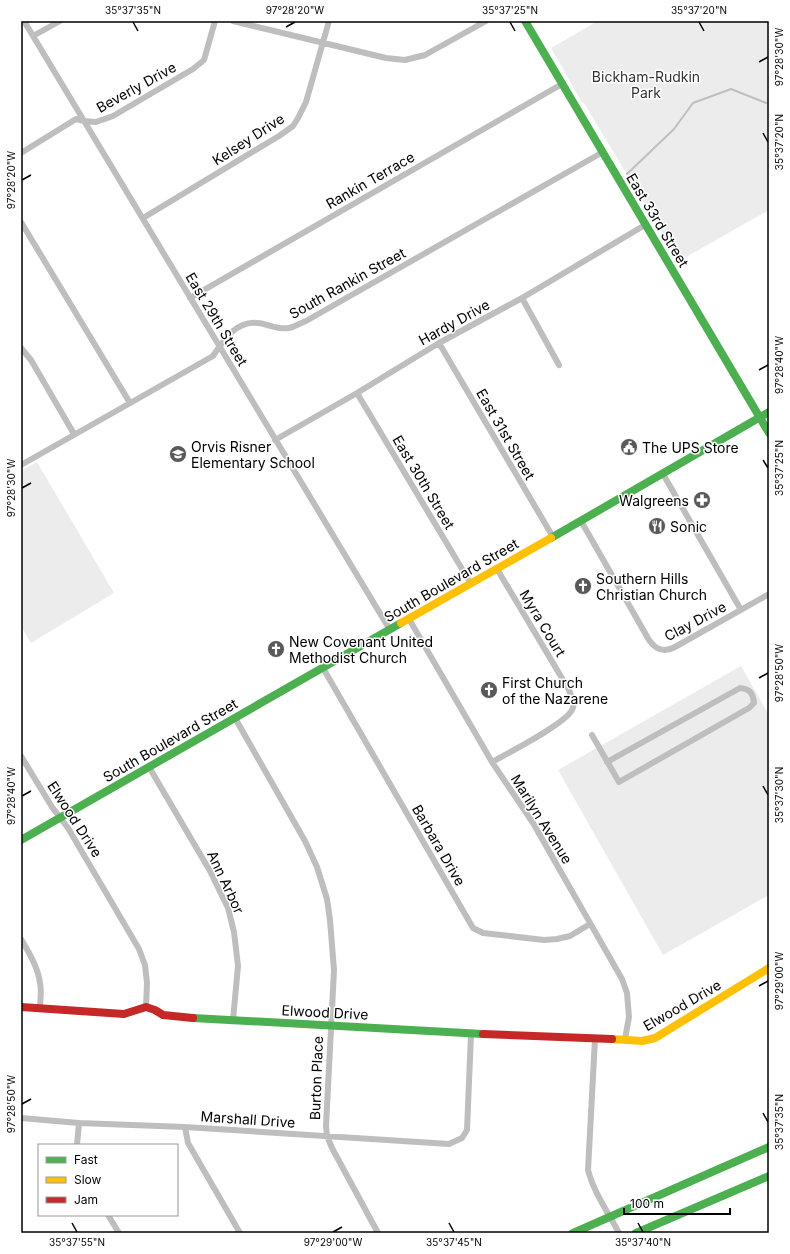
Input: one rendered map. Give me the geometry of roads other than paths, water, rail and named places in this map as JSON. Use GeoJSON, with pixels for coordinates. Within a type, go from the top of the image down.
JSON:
{"type":"FeatureCollection","features":[{"type":"Feature","properties":{"kind":"main road","name":"East 33rd Street"},"geometry":{"type":"LineString","coordinates":[[525,21],[769,433]]}},
{"type":"Feature","properties":{"kind":"main road","name":"South Boulevard Street"},"geometry":{"type":"LineString","coordinates":[[21,840],[471,584],[769,412]]}},
{"type":"Feature","properties":{"kind":"main road","name":"Elwood Drive"},"geometry":{"type":"LineString","coordinates":[[146,1007],[163,1015],[173,1017],[471,1034],[625,1039],[644,1042],[655,1039],[769,968]]}},
{"type":"Feature","properties":{"kind":"main road"},"geometry":{"type":"LineString","coordinates":[[21,1008],[124,1014],[146,1007]]}},
{"type":"Feature","properties":{"kind":"main road"},"geometry":{"type":"LineString","coordinates":[[573,1233],[769,1147]]}},
{"type":"Feature","properties":{"kind":"main road"},"geometry":{"type":"LineString","coordinates":[[636,1233],[769,1176]]}},
{"type":"Feature","properties":{"kind":"street","name":"East 29th Street"},"geometry":{"type":"LineString","coordinates":[[24,21],[390,630]]}},
{"type":"Feature","properties":{"kind":"street"},"geometry":{"type":"LineString","coordinates":[[33,36],[60,21]]}},
{"type":"Feature","properties":{"kind":"street","name":"Beverly Drive"},"geometry":{"type":"LineString","coordinates":[[21,153],[76,119],[96,122],[113,116],[193,69],[204,60],[215,21]]}},
{"type":"Feature","properties":{"kind":"street"},"geometry":{"type":"LineString","coordinates":[[233,21],[386,58],[405,60],[425,55],[486,21]]}},
{"type":"Feature","properties":{"kind":"street","name":"Kelsey Drive"},"geometry":{"type":"LineString","coordinates":[[142,218],[279,136],[293,126],[306,102],[329,21]]}},
{"type":"Feature","properties":{"kind":"street","name":"Rankin Terrace"},"geometry":{"type":"LineString","coordinates":[[190,298],[562,84]]}},
{"type":"Feature","properties":{"kind":"street","name":"South Rankin Street"},"geometry":{"type":"LineString","coordinates":[[21,465],[212,356],[228,334],[243,325],[257,322],[274,327],[288,328],[306,321],[603,152]]}},
{"type":"Feature","properties":{"kind":"street"},"geometry":{"type":"LineString","coordinates":[[21,222],[23,230],[130,403]]}},
{"type":"Feature","properties":{"kind":"street","name":"Hardy Drive"},"geometry":{"type":"LineString","coordinates":[[275,440],[357,393],[439,343],[522,298],[646,225]]}},
{"type":"Feature","properties":{"kind":"street"},"geometry":{"type":"LineString","coordinates":[[522,298],[559,365]]}},
{"type":"Feature","properties":{"kind":"street","name":"East 31st Street"},"geometry":{"type":"LineString","coordinates":[[439,343],[553,537]]}},
{"type":"Feature","properties":{"kind":"street"},"geometry":{"type":"LineString","coordinates":[[21,348],[31,360],[74,434]]}},
{"type":"Feature","properties":{"kind":"street","name":"East 30th Street"},"geometry":{"type":"LineString","coordinates":[[357,393],[471,584]]}},
{"type":"Feature","properties":{"kind":"street"},"geometry":{"type":"LineString","coordinates":[[663,474],[741,610]]}},
{"type":"Feature","properties":{"kind":"street","name":"Clay Drive"},"geometry":{"type":"LineString","coordinates":[[581,521],[649,640],[662,651],[670,650],[769,594]]}},
{"type":"Feature","properties":{"kind":"street","name":"Myra Court"},"geometry":{"type":"LineString","coordinates":[[492,762],[560,723],[573,709],[574,703],[569,690],[497,569]]}},
{"type":"Feature","properties":{"kind":"street","name":"Marilyn Avenue"},"geometry":{"type":"LineString","coordinates":[[409,619],[492,762],[533,823],[622,979],[627,993],[629,1017],[625,1039]]}},
{"type":"Feature","properties":{"kind":"street","name":"Barbara Drive"},"geometry":{"type":"LineString","coordinates":[[323,668],[473,928],[483,933],[544,940],[570,936],[590,924]]}},
{"type":"Feature","properties":{"kind":"street"},"geometry":{"type":"LineString","coordinates":[[592,735],[619,782],[749,708],[754,703],[753,696],[747,689],[740,688],[608,762]]}},
{"type":"Feature","properties":{"kind":"street","name":"Burton Place"},"geometry":{"type":"LineString","coordinates":[[235,718],[305,841],[317,867],[327,899],[334,970],[326,1114],[327,1136],[378,1233]]}},
{"type":"Feature","properties":{"kind":"street","name":"Elwood Drive"},"geometry":{"type":"LineString","coordinates":[[21,756],[52,807],[68,828],[139,949],[145,965],[147,983],[146,1007]]}},
{"type":"Feature","properties":{"kind":"street","name":"Ann Arbor"},"geometry":{"type":"LineString","coordinates":[[149,767],[210,871],[228,908],[234,932],[238,966],[233,1020]]}},
{"type":"Feature","properties":{"kind":"street"},"geometry":{"type":"LineString","coordinates":[[21,939],[39,974],[41,984],[40,1009]]}},
{"type":"Feature","properties":{"kind":"street","name":"Marshall Drive"},"geometry":{"type":"LineString","coordinates":[[21,1118],[79,1123],[184,1127],[450,1144],[462,1138],[467,1130],[471,1034]]}},
{"type":"Feature","properties":{"kind":"street"},"geometry":{"type":"LineString","coordinates":[[595,1039],[588,1170],[591,1182],[619,1233]]}},
{"type":"Feature","properties":{"kind":"street"},"geometry":{"type":"LineString","coordinates":[[77,1144],[79,1123]]}},
{"type":"Feature","properties":{"kind":"street"},"geometry":{"type":"LineString","coordinates":[[184,1127],[188,1143],[240,1233]]}},
{"type":"Feature","properties":{"kind":"street"},"geometry":{"type":"LineString","coordinates":[[109,1216],[119,1233]]}},
{"type":"Feature","properties":{"kind":"waterway"},"geometry":{"type":"LineString","coordinates":[[627,174],[674,129],[693,103],[731,89],[766,103]]}},
{"type":"Feature","properties":{"kind":"place","name":"The UPS Store"},"geometry":{"type":"Point","coordinates":[629,447]}},
{"type":"Feature","properties":{"kind":"place","name":"Orvis Risner Elementary School"},"geometry":{"type":"Point","coordinates":[178,454]}},
{"type":"Feature","properties":{"kind":"place","name":"Walgreens"},"geometry":{"type":"Point","coordinates":[702,500]}},
{"type":"Feature","properties":{"kind":"place","name":"Sonic"},"geometry":{"type":"Point","coordinates":[657,526]}},
{"type":"Feature","properties":{"kind":"place","name":"Southern Hills Christian Church"},"geometry":{"type":"Point","coordinates":[583,586]}},
{"type":"Feature","properties":{"kind":"place","name":"New Covenant United Methodist Church"},"geometry":{"type":"Point","coordinates":[276,649]}},
{"type":"Feature","properties":{"kind":"place","name":"First Church of the Nazarene"},"geometry":{"type":"Point","coordinates":[489,690]}},
{"type":"Feature","properties":{"kind":"park label","name":"Bickham-Rudkin Park"},"geometry":{"type":"Point","coordinates":[646,84]}}]}
